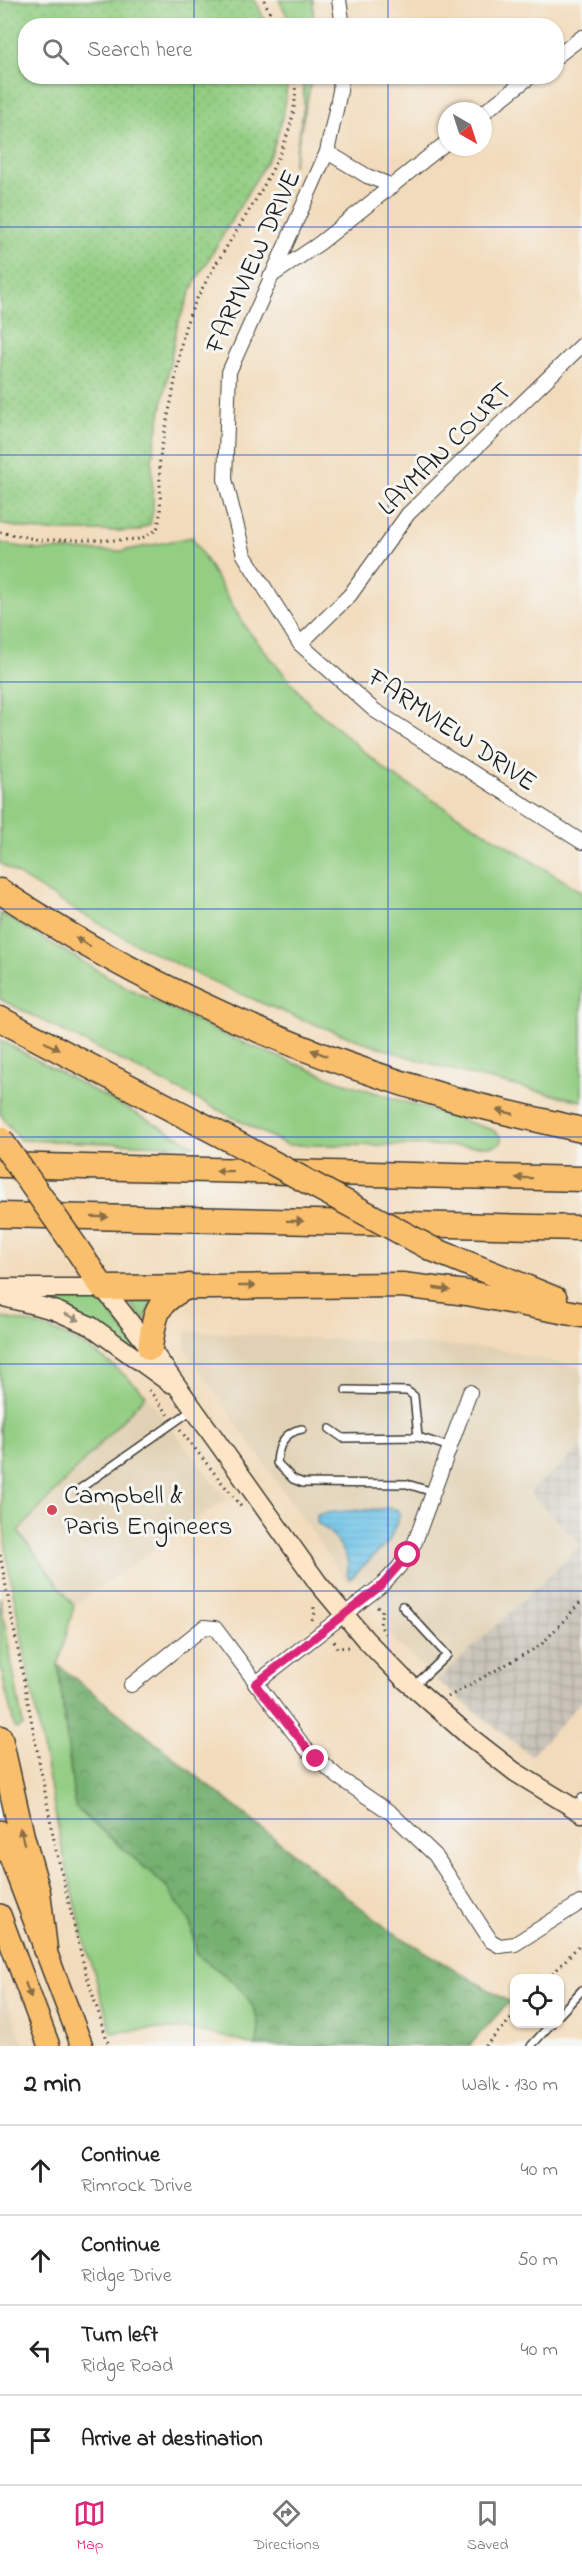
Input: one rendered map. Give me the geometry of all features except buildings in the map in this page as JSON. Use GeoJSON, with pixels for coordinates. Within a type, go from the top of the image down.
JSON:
{"type":"FeatureCollection","features":[{"type":"Feature","properties":{"kind":"highway"},"geometry":{"type":"LineString","coordinates":[[0,891],[135,970],[278,1037],[421,1089],[582,1130]]}},
{"type":"Feature","properties":{"kind":"highway"},"geometry":{"type":"LineString","coordinates":[[0,1019],[227,1138],[432,1250],[515,1285],[582,1308]]}},
{"type":"Feature","properties":{"kind":"highway"},"geometry":{"type":"LineString","coordinates":[[0,1139],[103,1287],[402,1285],[467,1293],[582,1315]]}},
{"type":"Feature","properties":{"kind":"highway"},"geometry":{"type":"LineString","coordinates":[[0,1165],[582,1179]]}},
{"type":"Feature","properties":{"kind":"highway"},"geometry":{"type":"LineString","coordinates":[[0,1215],[582,1228]]}},
{"type":"Feature","properties":{"kind":"highway"},"geometry":{"type":"LineString","coordinates":[[150,1348],[155,1314],[169,1295],[189,1286]]}},
{"type":"Feature","properties":{"kind":"highway"},"geometry":{"type":"LineString","coordinates":[[0,1738],[22,1836],[38,1892],[45,1949]]}},
{"type":"Feature","properties":{"kind":"main road"},"geometry":{"type":"LineString","coordinates":[[0,1288],[103,1287],[344,1615],[436,1708],[515,1772],[580,1807]]}},
{"type":"Feature","properties":{"kind":"main road"},"geometry":{"type":"LineString","coordinates":[[0,1296],[54,1310],[91,1326],[183,1393]]}},
{"type":"Feature","properties":{"kind":"main road"},"geometry":{"type":"LineString","coordinates":[[0,1831],[82,2046]]}},
{"type":"Feature","properties":{"kind":"main road"},"geometry":{"type":"LineString","coordinates":[[0,1915],[49,2046]]}},
{"type":"Feature","properties":{"kind":"street"},"geometry":{"type":"LineString","coordinates":[[339,0],[341,18]]}},
{"type":"Feature","properties":{"kind":"street"},"geometry":{"type":"LineString","coordinates":[[564,51],[582,37]]}},
{"type":"Feature","properties":{"kind":"street","name":"FARMVIEW DRIVE"},"geometry":{"type":"LineString","coordinates":[[340,84],[327,152],[229,372],[225,478],[244,555],[300,644],[374,710],[579,835]]}},
{"type":"Feature","properties":{"kind":"street"},"geometry":{"type":"LineString","coordinates":[[492,106],[521,84]]}},
{"type":"Feature","properties":{"kind":"street"},"geometry":{"type":"LineString","coordinates":[[269,278],[320,243],[438,149]]}},
{"type":"Feature","properties":{"kind":"street"},"geometry":{"type":"LineString","coordinates":[[327,152],[367,176],[393,186]]}},
{"type":"Feature","properties":{"kind":"street","name":"LAYMAN COURT"},"geometry":{"type":"LineString","coordinates":[[300,644],[350,595],[408,514],[582,345]]}},
{"type":"Feature","properties":{"kind":"street"},"geometry":{"type":"LineString","coordinates":[[255,1684],[382,1585],[399,1567],[415,1542],[470,1392]]}},
{"type":"Feature","properties":{"kind":"street"},"geometry":{"type":"LineString","coordinates":[[132,1685],[209,1626],[218,1631],[255,1684],[316,1759],[391,1813],[432,1852],[490,1941],[500,1946],[515,1944],[580,1903]]}},
{"type":"Feature","properties":{"kind":"lane"},"geometry":{"type":"LineString","coordinates":[[346,1390],[407,1391],[414,1396],[418,1437]]}},
{"type":"Feature","properties":{"kind":"lane"},"geometry":{"type":"LineString","coordinates":[[78,1490],[194,1408]]}},
{"type":"Feature","properties":{"kind":"lane"},"geometry":{"type":"LineString","coordinates":[[302,1429],[291,1431],[284,1438],[278,1451],[277,1462],[293,1479],[303,1483],[407,1484],[433,1492]]}},
{"type":"Feature","properties":{"kind":"lane"},"geometry":{"type":"LineString","coordinates":[[330,1429],[343,1438],[418,1437],[450,1447]]}},
{"type":"Feature","properties":{"kind":"lane"},"geometry":{"type":"LineString","coordinates":[[402,1606],[447,1655],[413,1687]]}},
{"type":"Feature","properties":{"kind":"lane"},"geometry":{"type":"LineString","coordinates":[[564,2010],[582,1990]]}},
{"type":"Feature","properties":{"kind":"lane"},"geometry":{"type":"LineString","coordinates":[[531,2046],[547,2028]]}},
{"type":"Feature","properties":{"kind":"path"},"geometry":{"type":"LineString","coordinates":[[264,0],[272,18]]}},
{"type":"Feature","properties":{"kind":"path"},"geometry":{"type":"LineString","coordinates":[[0,532],[40,540],[120,540],[140,539],[157,530],[162,511],[160,459],[185,328],[201,288],[280,156],[290,121],[295,84]]}},
{"type":"Feature","properties":{"kind":"path"},"geometry":{"type":"LineString","coordinates":[[143,1384],[168,1413]]}},
{"type":"Feature","properties":{"kind":"path"},"geometry":{"type":"LineString","coordinates":[[180,1430],[246,1513]]}},
{"type":"Feature","properties":{"kind":"path"},"geometry":{"type":"LineString","coordinates":[[0,1555],[56,1850],[85,1970],[109,2046]]}},
{"type":"Feature","properties":{"kind":"path"},"geometry":{"type":"LineString","coordinates":[[310,1597],[315,1610],[312,1620],[316,1624]]}},
{"type":"Feature","properties":{"kind":"path"},"geometry":{"type":"LineString","coordinates":[[436,1708],[459,1689],[541,1645],[582,1601]]}},
{"type":"Feature","properties":{"kind":"path"},"geometry":{"type":"LineString","coordinates":[[376,1607],[382,1610],[380,1625],[388,1638]]}},
{"type":"Feature","properties":{"kind":"path"},"geometry":{"type":"LineString","coordinates":[[553,1974],[582,1942]]}},
{"type":"Feature","properties":{"kind":"path"},"geometry":{"type":"LineString","coordinates":[[485,2046],[510,2020]]}},
{"type":"Feature","properties":{"kind":"shaded area"},"geometry":{"type":"Polygon","coordinates":[[[186,1331],[493,1348],[582,1368],[582,1447],[529,1492],[581,1545],[437,1681],[385,1630],[384,1612],[360,1581],[345,1580],[185,1349],[186,1331]]]}},
{"type":"Feature","properties":{"kind":"shaded area"},"geometry":{"type":"Polygon","coordinates":[[[146,1395],[226,1499],[74,1606],[18,1531],[146,1395]]]}},
{"type":"Feature","properties":{"kind":"shaded area"},"geometry":{"type":"Polygon","coordinates":[[[582,1447],[582,1701],[531,1756],[437,1681],[581,1545],[529,1492],[582,1447]]]}},
{"type":"Feature","properties":{"kind":"shaded area"},"geometry":{"type":"Polygon","coordinates":[[[0,1982],[24,2046],[0,2046],[0,1982]]]}},
{"type":"Feature","properties":{"kind":"green space"},"geometry":{"type":"Polygon","coordinates":[[[0,0],[255,0],[264,18],[18,18],[18,84],[286,84],[287,87],[282,119],[272,152],[194,284],[177,326],[152,458],[153,510],[150,524],[138,531],[41,531],[0,524],[0,0]]]}},
{"type":"Feature","properties":{"kind":"green space"},"geometry":{"type":"Polygon","coordinates":[[[279,0],[313,0],[314,18],[288,18],[279,0]]]}},
{"type":"Feature","properties":{"kind":"green space"},"geometry":{"type":"Polygon","coordinates":[[[303,84],[311,84],[293,166],[304,106],[303,84]]]}},
{"type":"Feature","properties":{"kind":"green space"},"geometry":{"type":"Polygon","coordinates":[[[192,537],[246,628],[310,705],[389,773],[582,892],[582,1101],[445,1068],[386,1050],[271,1007],[160,956],[105,927],[0,863],[0,543],[38,550],[122,551],[192,537]]]}},
{"type":"Feature","properties":{"kind":"green space"},"geometry":{"type":"Polygon","coordinates":[[[0,913],[126,987],[222,1034],[336,1080],[493,1130],[501,1137],[501,1143],[494,1146],[287,1145],[0,999],[0,913]]]}},
{"type":"Feature","properties":{"kind":"green space"},"geometry":{"type":"Polygon","coordinates":[[[0,1040],[196,1146],[20,1140],[0,1114],[0,1040]]]}},
{"type":"Feature","properties":{"kind":"green space"},"geometry":{"type":"Polygon","coordinates":[[[35,1299],[94,1299],[105,1305],[144,1357],[35,1299]]]}},
{"type":"Feature","properties":{"kind":"green space"},"geometry":{"type":"Polygon","coordinates":[[[128,1300],[153,1300],[144,1321],[128,1300]]]}},
{"type":"Feature","properties":{"kind":"green space"},"geometry":{"type":"Polygon","coordinates":[[[0,1318],[42,1327],[80,1343],[115,1367],[146,1395],[18,1531],[74,1606],[58,1665],[75,1807],[165,1885],[190,1921],[197,1955],[233,1982],[251,2004],[257,2016],[256,2046],[218,2035],[185,2030],[151,2029],[112,2033],[85,1942],[62,1848],[7,1560],[0,1482],[0,1318]]]}},
{"type":"Feature","properties":{"kind":"green space"},"geometry":{"type":"Polygon","coordinates":[[[0,1597],[23,1726],[15,1729],[0,1666],[0,1597]]]}},
{"type":"Feature","properties":{"kind":"green space"},"geometry":{"type":"Polygon","coordinates":[[[58,1665],[389,1930],[509,2002],[469,2046],[256,2046],[257,2016],[251,2004],[233,1982],[197,1955],[190,1921],[165,1885],[75,1807],[58,1665]]]}},
{"type":"Feature","properties":{"kind":"water"},"geometry":{"type":"Polygon","coordinates":[[[396,1509],[400,1514],[389,1541],[350,1579],[347,1574],[347,1560],[340,1545],[317,1523],[317,1515],[396,1509]]]}},
{"type":"Feature","properties":{"kind":"place","name":"Campbell & Paris Engineers"},"geometry":{"type":"Point","coordinates":[52,1510]}},
{"type":"Feature","properties":{"kind":"route"},"geometry":{"type":"LineString","coordinates":[[316,1759],[255,1684],[382,1585],[408,1555]]}}]}
